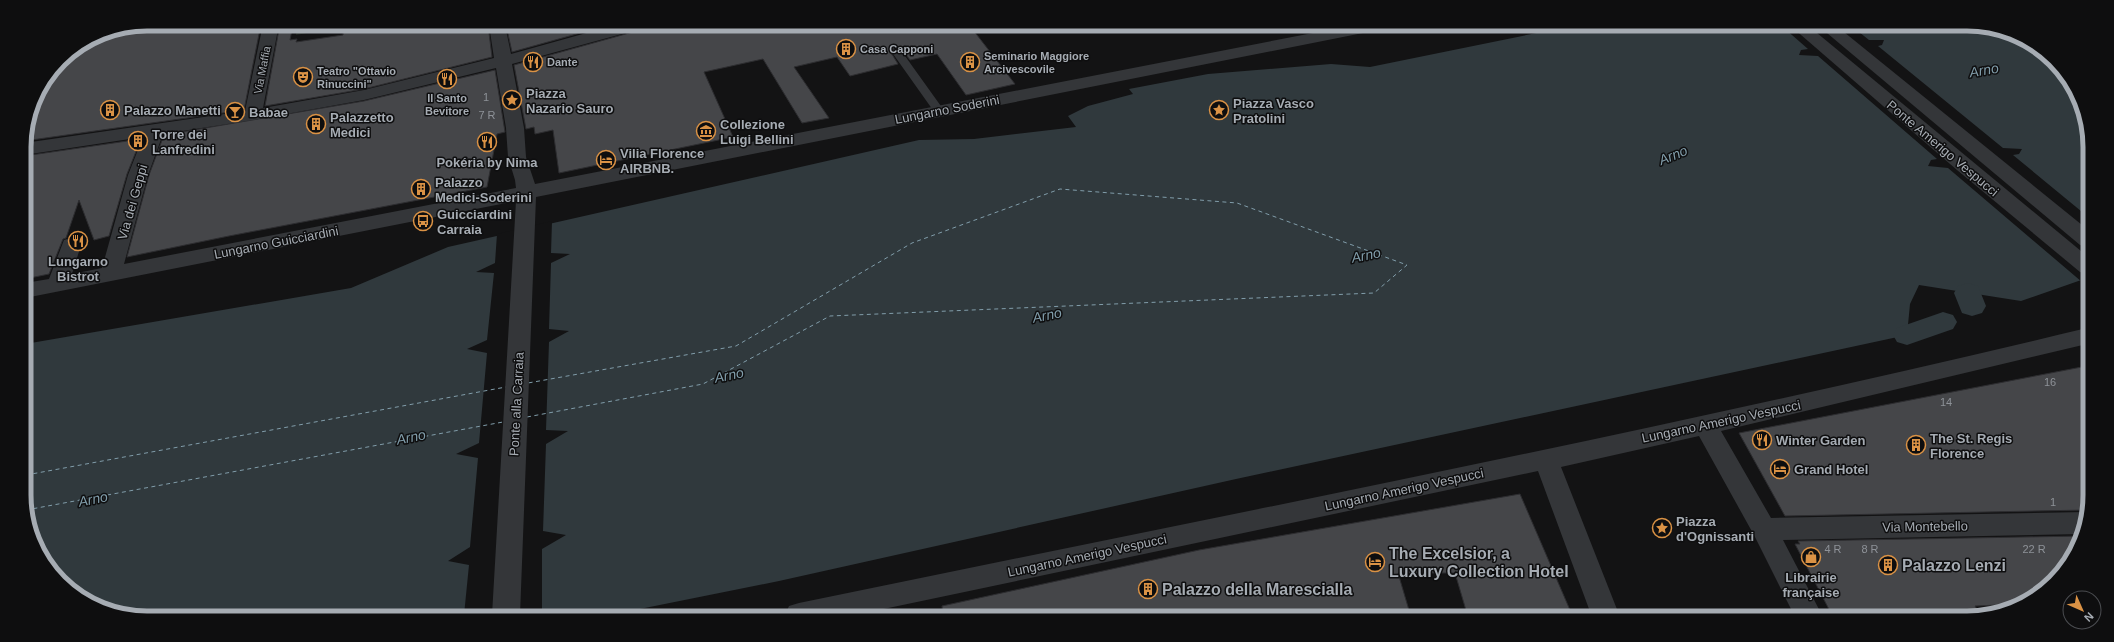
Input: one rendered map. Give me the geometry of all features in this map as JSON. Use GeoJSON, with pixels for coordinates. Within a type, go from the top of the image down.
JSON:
{"type":"FeatureCollection","features":[{"type":"Feature","properties":{"kind":"street","name":"Via Maffia"},"geometry":{"type":"LineString","coordinates":[[253,115],[270,31]]}},
{"type":"Feature","properties":{"kind":"street"},"geometry":{"type":"LineString","coordinates":[[498,31],[515,128],[517,157],[525,180],[526,202]]}},
{"type":"Feature","properties":{"kind":"street"},"geometry":{"type":"LineString","coordinates":[[31,148],[253,115],[364,95],[504,61],[612,31]]}},
{"type":"Feature","properties":{"kind":"street","name":"Lungarno Soderini"},"geometry":{"type":"LineString","coordinates":[[526,202],[939,111],[1348,31]]}},
{"type":"Feature","properties":{"kind":"street","name":"Ponte Amerigo Vespucci"},"geometry":{"type":"LineString","coordinates":[[1805,31],[1958,161],[2083,263]]}},
{"type":"Feature","properties":{"kind":"street","name":"Ponte Amerigo Vespucci"},"geometry":{"type":"LineString","coordinates":[[1834,31],[2083,237]]}},
{"type":"Feature","properties":{"kind":"street","name":"Via dei Geppi"},"geometry":{"type":"LineString","coordinates":[[111,275],[138,175],[155,130]]}},
{"type":"Feature","properties":{"kind":"street","name":"Lungarno Guicciardini"},"geometry":{"type":"LineString","coordinates":[[31,291],[111,275],[526,202]]}},
{"type":"Feature","properties":{"kind":"street","name":"Ponte alla Carraia"},"geometry":{"type":"LineString","coordinates":[[506,611],[526,202]]}},
{"type":"Feature","properties":{"kind":"street"},"geometry":{"type":"LineString","coordinates":[[58,285],[71,245]]}},
{"type":"Feature","properties":{"kind":"street","name":"Lungarno Amerigo Vespucci"},"geometry":{"type":"LineString","coordinates":[[819,611],[1704,425],[2008,356],[2083,337]]}},
{"type":"Feature","properties":{"kind":"street","name":"Lungarno Amerigo Vespucci"},"geometry":{"type":"LineString","coordinates":[[2008,356],[2083,353]]}},
{"type":"Feature","properties":{"kind":"street"},"geometry":{"type":"LineString","coordinates":[[1704,425],[1764,529],[1806,611]]}},
{"type":"Feature","properties":{"kind":"street"},"geometry":{"type":"LineString","coordinates":[[1546,459],[1604,611]]}},
{"type":"Feature","properties":{"kind":"street","name":"Via Montebello"},"geometry":{"type":"LineString","coordinates":[[1764,529],[2079,523]]}},
{"type":"Feature","properties":{"kind":"lane"},"geometry":{"type":"LineString","coordinates":[[896,50],[939,111]]}},
{"type":"Feature","properties":{"kind":"shaded area"},"geometry":{"type":"Polygon","coordinates":[[[296,31],[318,31],[296,35],[296,31]]]}},
{"type":"Feature","properties":{"kind":"water","name":"Arno"},"geometry":{"type":"Polygon","coordinates":[[[1546,31],[1967,31],[1997,35],[2025,47],[2038,55],[2049,65],[2059,76],[2071,96],[2077,110],[2083,139],[2083,279],[2021,301],[1919,285],[1910,304],[1907,335],[1236,479],[779,581],[630,611],[132,610],[103,602],[76,587],[55,566],[37,532],[31,503],[31,343],[351,288],[448,247],[919,140],[974,139],[1076,127],[1068,116],[1088,106],[1133,94],[1129,89],[1208,74],[1331,64],[1370,67],[1546,31]]]}},
{"type":"Feature","properties":{"kind":"pier"},"geometry":{"type":"Polygon","coordinates":[[[1787,31],[1858,31],[1869,40],[1884,40],[1882,45],[1878,46],[2003,148],[2022,149],[2019,154],[2013,155],[2083,213],[2083,282],[1948,168],[1928,166],[1931,160],[1937,159],[1818,56],[1799,55],[1801,50],[1808,49],[1787,31]]]}},
{"type":"Feature","properties":{"kind":"pier"},"geometry":{"type":"Polygon","coordinates":[[[552,221],[551,253],[570,254],[551,263],[549,329],[569,331],[549,342],[546,430],[568,431],[546,444],[543,531],[566,535],[542,549],[542,611],[464,611],[469,565],[448,561],[470,547],[478,458],[456,454],[479,443],[487,353],[467,349],[487,340],[494,273],[476,272],[495,263],[497,234],[552,221]]]}},
{"type":"Feature","properties":{"kind":"building"},"geometry":{"type":"Polygon","coordinates":[[[147,31],[260,31],[244,110],[31,140],[33,124],[40,103],[47,89],[60,71],[71,60],[89,47],[114,36],[147,31]]]}},
{"type":"Feature","properties":{"kind":"building"},"geometry":{"type":"Polygon","coordinates":[[[279,31],[292,31],[290,40],[297,39],[296,42],[343,35],[343,31],[489,31],[492,57],[364,89],[265,106],[279,31]]]}},
{"type":"Feature","properties":{"kind":"building"},"geometry":{"type":"Polygon","coordinates":[[[507,31],[587,31],[512,52],[507,31]]]}},
{"type":"Feature","properties":{"kind":"building"},"geometry":{"type":"Polygon","coordinates":[[[636,31],[974,31],[1015,84],[966,95],[937,54],[910,60],[901,48],[896,47],[890,51],[898,64],[850,76],[837,57],[794,67],[829,118],[802,123],[763,59],[704,72],[733,137],[559,173],[553,130],[535,134],[534,127],[526,129],[514,65],[636,31]]]}},
{"type":"Feature","properties":{"kind":"building"},"geometry":{"type":"Polygon","coordinates":[[[495,70],[505,132],[497,134],[487,187],[127,257],[149,175],[164,135],[364,101],[495,70]]]}},
{"type":"Feature","properties":{"kind":"building"},"geometry":{"type":"Polygon","coordinates":[[[141,139],[127,174],[109,236],[94,240],[79,200],[66,238],[63,239],[49,274],[31,278],[31,155],[141,139]]]}},
{"type":"Feature","properties":{"kind":"building","name":"The St. Regis Florence"},"geometry":{"type":"Polygon","coordinates":[[[2083,367],[2082,510],[1785,516],[1739,433],[2083,367]]]}},
{"type":"Feature","properties":{"kind":"building","name":"The Excelsior, a Luxury Collection Hotel"},"geometry":{"type":"Polygon","coordinates":[[[1520,494],[1570,611],[1466,611],[1455,573],[1398,573],[1409,611],[942,611],[942,606],[1199,550],[1520,494]]]}},
{"type":"Feature","properties":{"kind":"building","name":"Palazzo Lenzi"},"geometry":{"type":"Polygon","coordinates":[[[2075,536],[2059,566],[2038,587],[2025,595],[2003,605],[1975,606],[1978,611],[1975,611],[1830,611],[1795,544],[1800,544],[1798,541],[2075,536]]]}},
{"type":"Feature","properties":{"kind":"waterway"},"geometry":{"type":"LineString","coordinates":[[1968,293],[1972,306]]}},
{"type":"Feature","properties":{"kind":"waterway"},"geometry":{"type":"LineString","coordinates":[[1907,335],[1943,322]]}},
{"type":"Feature","properties":{"kind":"ferry route"},"geometry":{"type":"LineString","coordinates":[[527,417],[703,384],[830,316],[1374,293],[1407,265],[1237,203],[1060,189],[912,243],[736,346],[528,383]]}},
{"type":"Feature","properties":{"kind":"ferry route"},"geometry":{"type":"LineString","coordinates":[[31,474],[506,387]]}},
{"type":"Feature","properties":{"kind":"ferry route"},"geometry":{"type":"LineString","coordinates":[[32,509],[503,422]]}},
{"type":"Feature","properties":{"kind":"place","name":"Casa Capponi"},"geometry":{"type":"Point","coordinates":[846,49]}},
{"type":"Feature","properties":{"kind":"place","name":"Dante"},"geometry":{"type":"Point","coordinates":[533,62]}},
{"type":"Feature","properties":{"kind":"place","name":"Seminario Maggiore Arcivescovile"},"geometry":{"type":"Point","coordinates":[970,62]}},
{"type":"Feature","properties":{"kind":"place","name":"Teatro \"Ottavio Rinuccini\""},"geometry":{"type":"Point","coordinates":[303,77]}},
{"type":"Feature","properties":{"kind":"place","name":"Il Santo Bevitore"},"geometry":{"type":"Point","coordinates":[447,79]}},
{"type":"Feature","properties":{"kind":"place","name":"Piazza Nazario Sauro"},"geometry":{"type":"Point","coordinates":[512,100]}},
{"type":"Feature","properties":{"kind":"place","name":"Palazzo Manetti"},"geometry":{"type":"Point","coordinates":[110,110]}},
{"type":"Feature","properties":{"kind":"place","name":"Piazza Vasco Pratolini"},"geometry":{"type":"Point","coordinates":[1219,110]}},
{"type":"Feature","properties":{"kind":"place","name":"Babae"},"geometry":{"type":"Point","coordinates":[235,112]}},
{"type":"Feature","properties":{"kind":"place","name":"Palazzetto Medici"},"geometry":{"type":"Point","coordinates":[316,124]}},
{"type":"Feature","properties":{"kind":"place","name":"Collezione Luigi Bellini"},"geometry":{"type":"Point","coordinates":[706,131]}},
{"type":"Feature","properties":{"kind":"place","name":"Torre dei Lanfredini"},"geometry":{"type":"Point","coordinates":[138,141]}},
{"type":"Feature","properties":{"kind":"place","name":"Pokéria by Nima"},"geometry":{"type":"Point","coordinates":[487,142]}},
{"type":"Feature","properties":{"kind":"place","name":"Vilia Florence AIRBNB."},"geometry":{"type":"Point","coordinates":[606,160]}},
{"type":"Feature","properties":{"kind":"place","name":"Palazzo Medici-Soderini"},"geometry":{"type":"Point","coordinates":[421,189]}},
{"type":"Feature","properties":{"kind":"place","name":"Guicciardini Carraia"},"geometry":{"type":"Point","coordinates":[423,221]}},
{"type":"Feature","properties":{"kind":"place","name":"Lungarno Bistrot"},"geometry":{"type":"Point","coordinates":[78,241]}},
{"type":"Feature","properties":{"kind":"place","name":"Winter Garden"},"geometry":{"type":"Point","coordinates":[1762,440]}},
{"type":"Feature","properties":{"kind":"place","name":"The St. Regis Florence"},"geometry":{"type":"Point","coordinates":[1916,445]}},
{"type":"Feature","properties":{"kind":"place","name":"Grand Hotel"},"geometry":{"type":"Point","coordinates":[1780,469]}},
{"type":"Feature","properties":{"kind":"place","name":"Piazza d'Ognissanti"},"geometry":{"type":"Point","coordinates":[1662,528]}},
{"type":"Feature","properties":{"kind":"place","name":"Librairie française"},"geometry":{"type":"Point","coordinates":[1811,557]}},
{"type":"Feature","properties":{"kind":"place","name":"The Excelsior, a Luxury Collection Hotel"},"geometry":{"type":"Point","coordinates":[1375,562]}},
{"type":"Feature","properties":{"kind":"place","name":"Palazzo Lenzi"},"geometry":{"type":"Point","coordinates":[1888,565]}},
{"type":"Feature","properties":{"kind":"place","name":"Palazzo della Marescialla"},"geometry":{"type":"Point","coordinates":[1148,589]}}]}
